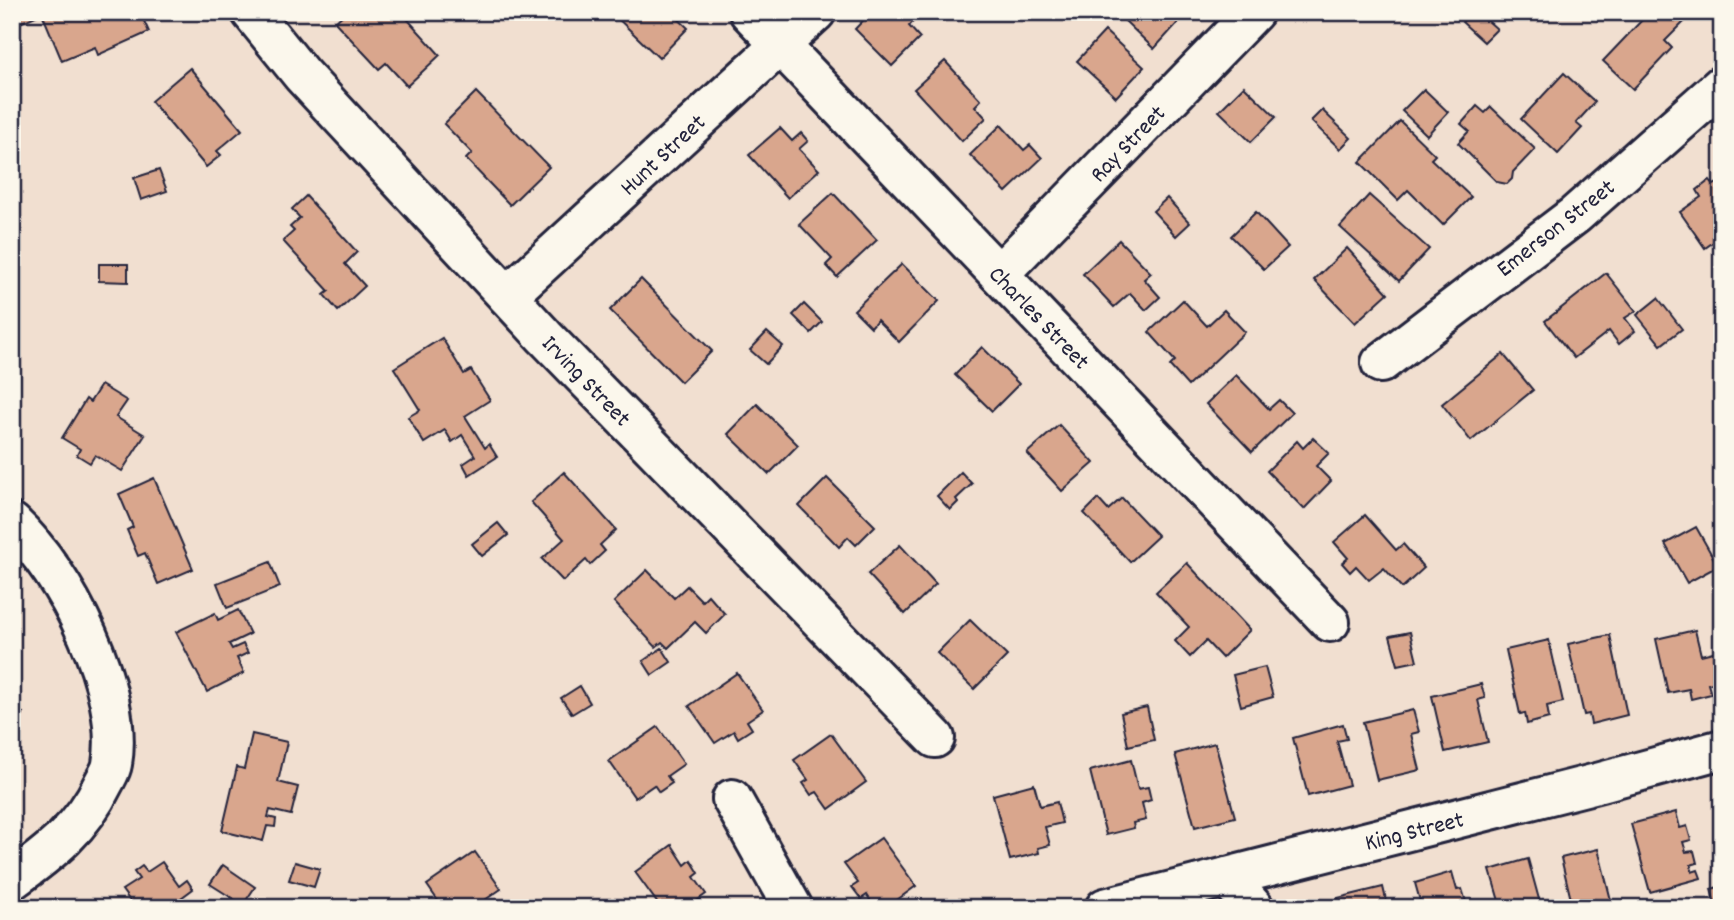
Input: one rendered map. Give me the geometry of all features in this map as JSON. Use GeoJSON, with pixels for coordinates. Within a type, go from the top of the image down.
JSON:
{"type":"FeatureCollection","features":[{"type":"Feature","properties":{"kind":"street","name":"Irving Street"},"geometry":{"type":"LineString","coordinates":[[251,12],[302,75],[507,296],[935,738]]}},
{"type":"Feature","properties":{"kind":"street","name":"Charles Street"},"geometry":{"type":"LineString","coordinates":[[749,12],[1330,622]]}},
{"type":"Feature","properties":{"kind":"street","name":"Hunt Street"},"geometry":{"type":"LineString","coordinates":[[507,296],[816,12]]}},
{"type":"Feature","properties":{"kind":"street","name":"Ray Street"},"geometry":{"type":"LineString","coordinates":[[999,274],[1254,12]]}},
{"type":"Feature","properties":{"kind":"street","name":"Emerson Street"},"geometry":{"type":"LineString","coordinates":[[1381,363],[1575,215],[1722,85]]}},
{"type":"Feature","properties":{"kind":"street"},"geometry":{"type":"LineString","coordinates":[[12,523],[33,544],[85,627],[101,669],[113,731],[112,766],[96,798],[68,837],[12,880]]}},
{"type":"Feature","properties":{"kind":"street","name":"King Street"},"geometry":{"type":"LineString","coordinates":[[1105,908],[1722,749]]}},
{"type":"Feature","properties":{"kind":"street"},"geometry":{"type":"LineString","coordinates":[[732,799],[793,908]]}},
{"type":"Feature","properties":{"kind":"street"},"geometry":{"type":"LineString","coordinates":[[1227,877],[1254,908]]}},
{"type":"Feature","properties":{"kind":"building"},"geometry":{"type":"Polygon","coordinates":[[[12,12],[140,12],[149,32],[98,55],[95,47],[62,61],[42,13],[18,24],[12,12]]]}},
{"type":"Feature","properties":{"kind":"building"},"geometry":{"type":"Polygon","coordinates":[[[346,12],[401,12],[440,55],[407,86],[386,63],[379,69],[335,22],[346,12]]]}},
{"type":"Feature","properties":{"kind":"building"},"geometry":{"type":"Polygon","coordinates":[[[611,12],[671,12],[688,28],[659,58],[611,12]]]}},
{"type":"Feature","properties":{"kind":"building"},"geometry":{"type":"Polygon","coordinates":[[[871,12],[921,13],[909,26],[920,38],[892,66],[855,29],[871,12]]]}},
{"type":"Feature","properties":{"kind":"building"},"geometry":{"type":"Polygon","coordinates":[[[1130,12],[1181,12],[1185,15],[1154,49],[1123,19],[1130,12]]]}},
{"type":"Feature","properties":{"kind":"building"},"geometry":{"type":"Polygon","coordinates":[[[1472,12],[1478,12],[1497,29],[1484,42],[1462,22],[1472,12]]]}},
{"type":"Feature","properties":{"kind":"building"},"geometry":{"type":"Polygon","coordinates":[[[1636,12],[1676,12],[1685,21],[1665,41],[1672,48],[1633,89],[1603,61],[1643,19],[1636,12]]]}},
{"type":"Feature","properties":{"kind":"building"},"geometry":{"type":"Polygon","coordinates":[[[1105,31],[1144,67],[1116,97],[1077,61],[1105,31]]]}},
{"type":"Feature","properties":{"kind":"building"},"geometry":{"type":"Polygon","coordinates":[[[945,61],[981,100],[975,106],[986,118],[962,141],[914,89],[945,61]]]}},
{"type":"Feature","properties":{"kind":"building"},"geometry":{"type":"Polygon","coordinates":[[[190,68],[242,130],[217,151],[221,155],[206,167],[151,101],[190,68]]]}},
{"type":"Feature","properties":{"kind":"building"},"geometry":{"type":"Polygon","coordinates":[[[1564,73],[1595,102],[1576,123],[1582,128],[1558,154],[1521,119],[1564,73]]]}},
{"type":"Feature","properties":{"kind":"building"},"geometry":{"type":"Polygon","coordinates":[[[1244,86],[1276,117],[1251,142],[1219,111],[1244,86]]]}},
{"type":"Feature","properties":{"kind":"building"},"geometry":{"type":"Polygon","coordinates":[[[1424,89],[1448,112],[1427,135],[1402,111],[1424,89]]]}},
{"type":"Feature","properties":{"kind":"building"},"geometry":{"type":"Polygon","coordinates":[[[476,92],[549,167],[510,205],[466,159],[472,153],[444,124],[476,92]]]}},
{"type":"Feature","properties":{"kind":"building"},"geometry":{"type":"Polygon","coordinates":[[[1477,106],[1485,113],[1491,107],[1535,149],[1513,172],[1512,179],[1507,184],[1497,182],[1458,143],[1469,131],[1461,124],[1477,106]]]}},
{"type":"Feature","properties":{"kind":"building"},"geometry":{"type":"Polygon","coordinates":[[[1322,110],[1351,138],[1340,149],[1311,121],[1322,110]]]}},
{"type":"Feature","properties":{"kind":"building"},"geometry":{"type":"Polygon","coordinates":[[[1400,121],[1435,155],[1431,159],[1471,197],[1443,225],[1408,190],[1398,200],[1360,162],[1400,121]]]}},
{"type":"Feature","properties":{"kind":"building"},"geometry":{"type":"Polygon","coordinates":[[[1001,125],[1024,150],[1030,145],[1042,158],[1006,192],[970,155],[1001,125]]]}},
{"type":"Feature","properties":{"kind":"building"},"geometry":{"type":"Polygon","coordinates":[[[780,128],[792,141],[801,133],[808,141],[799,149],[819,170],[788,198],[749,155],[780,128]]]}},
{"type":"Feature","properties":{"kind":"building"},"geometry":{"type":"Polygon","coordinates":[[[159,170],[167,191],[141,200],[134,178],[159,170]]]}},
{"type":"Feature","properties":{"kind":"building"},"geometry":{"type":"Polygon","coordinates":[[[1710,180],[1714,185],[1722,180],[1722,236],[1705,248],[1680,212],[1701,197],[1697,190],[1710,180]]]}},
{"type":"Feature","properties":{"kind":"building"},"geometry":{"type":"Polygon","coordinates":[[[833,193],[877,240],[837,277],[826,265],[832,259],[799,224],[833,193]]]}},
{"type":"Feature","properties":{"kind":"building"},"geometry":{"type":"Polygon","coordinates":[[[1369,195],[1429,249],[1399,281],[1340,227],[1369,195]]]}},
{"type":"Feature","properties":{"kind":"building"},"geometry":{"type":"Polygon","coordinates":[[[306,196],[357,252],[345,264],[365,286],[338,311],[324,295],[329,291],[283,241],[294,231],[290,227],[300,218],[292,209],[306,196]]]}},
{"type":"Feature","properties":{"kind":"building"},"geometry":{"type":"Polygon","coordinates":[[[1167,198],[1190,223],[1176,236],[1153,211],[1167,198]]]}},
{"type":"Feature","properties":{"kind":"building"},"geometry":{"type":"Polygon","coordinates":[[[1256,212],[1288,247],[1264,269],[1231,236],[1256,212]]]}},
{"type":"Feature","properties":{"kind":"building"},"geometry":{"type":"Polygon","coordinates":[[[1119,240],[1151,273],[1144,279],[1160,297],[1146,310],[1130,293],[1114,307],[1083,274],[1119,240]]]}},
{"type":"Feature","properties":{"kind":"building"},"geometry":{"type":"Polygon","coordinates":[[[1347,248],[1388,293],[1355,323],[1314,280],[1347,248]]]}},
{"type":"Feature","properties":{"kind":"building"},"geometry":{"type":"Polygon","coordinates":[[[99,264],[128,264],[128,282],[99,281],[99,264]]]}},
{"type":"Feature","properties":{"kind":"building"},"geometry":{"type":"Polygon","coordinates":[[[902,264],[939,301],[899,342],[877,320],[871,327],[854,310],[902,264]]]}},
{"type":"Feature","properties":{"kind":"building"},"geometry":{"type":"Polygon","coordinates":[[[1606,273],[1636,311],[1625,318],[1635,331],[1619,344],[1609,331],[1574,358],[1545,321],[1606,273]]]}},
{"type":"Feature","properties":{"kind":"building"},"geometry":{"type":"Polygon","coordinates":[[[641,279],[712,351],[681,382],[610,310],[641,279]]]}},
{"type":"Feature","properties":{"kind":"building"},"geometry":{"type":"Polygon","coordinates":[[[1658,298],[1682,329],[1661,345],[1637,315],[1658,298]]]}},
{"type":"Feature","properties":{"kind":"building"},"geometry":{"type":"Polygon","coordinates":[[[1183,300],[1207,326],[1224,310],[1245,332],[1188,386],[1170,366],[1175,361],[1149,332],[1183,300]]]}},
{"type":"Feature","properties":{"kind":"building"},"geometry":{"type":"Polygon","coordinates":[[[804,304],[822,322],[811,333],[793,315],[804,304]]]}},
{"type":"Feature","properties":{"kind":"building"},"geometry":{"type":"Polygon","coordinates":[[[767,332],[783,346],[766,364],[750,350],[767,332]]]}},
{"type":"Feature","properties":{"kind":"building"},"geometry":{"type":"Polygon","coordinates":[[[442,338],[464,374],[471,370],[490,400],[465,416],[485,448],[489,444],[497,457],[469,475],[463,464],[475,456],[462,435],[452,442],[445,430],[424,443],[408,417],[420,410],[394,368],[442,338]]]}},
{"type":"Feature","properties":{"kind":"building"},"geometry":{"type":"Polygon","coordinates":[[[982,347],[1019,384],[992,411],[955,375],[982,347]]]}},
{"type":"Feature","properties":{"kind":"building"},"geometry":{"type":"Polygon","coordinates":[[[1503,354],[1533,390],[1471,441],[1442,404],[1503,354]]]}},
{"type":"Feature","properties":{"kind":"building"},"geometry":{"type":"Polygon","coordinates":[[[12,374],[19,375],[17,416],[12,416],[12,374]]]}},
{"type":"Feature","properties":{"kind":"building"},"geometry":{"type":"Polygon","coordinates":[[[1236,375],[1269,409],[1279,400],[1292,413],[1252,452],[1206,404],[1236,375]]]}},
{"type":"Feature","properties":{"kind":"building"},"geometry":{"type":"Polygon","coordinates":[[[101,385],[127,401],[116,417],[145,435],[122,471],[95,455],[90,463],[77,455],[80,449],[62,438],[86,399],[90,402],[101,385]]]}},
{"type":"Feature","properties":{"kind":"building"},"geometry":{"type":"Polygon","coordinates":[[[757,404],[798,445],[769,474],[728,434],[757,404]]]}},
{"type":"Feature","properties":{"kind":"building"},"geometry":{"type":"Polygon","coordinates":[[[1059,425],[1094,463],[1062,491],[1027,453],[1059,425]]]}},
{"type":"Feature","properties":{"kind":"building"},"geometry":{"type":"Polygon","coordinates":[[[1313,438],[1329,453],[1316,466],[1331,481],[1304,509],[1267,471],[1297,441],[1303,448],[1313,438]]]}},
{"type":"Feature","properties":{"kind":"building"},"geometry":{"type":"Polygon","coordinates":[[[564,472],[616,530],[600,545],[605,551],[590,565],[586,560],[563,581],[542,559],[564,539],[531,502],[564,472]]]}},
{"type":"Feature","properties":{"kind":"building"},"geometry":{"type":"Polygon","coordinates":[[[961,472],[972,484],[956,499],[958,502],[950,510],[937,496],[961,472]]]}},
{"type":"Feature","properties":{"kind":"building"},"geometry":{"type":"Polygon","coordinates":[[[154,478],[193,569],[158,584],[145,553],[138,556],[127,530],[133,527],[119,494],[154,478]]]}},
{"type":"Feature","properties":{"kind":"building"},"geometry":{"type":"Polygon","coordinates":[[[827,478],[875,526],[856,545],[848,537],[839,547],[799,506],[827,478]]]}},
{"type":"Feature","properties":{"kind":"building"},"geometry":{"type":"Polygon","coordinates":[[[1122,498],[1158,536],[1130,562],[1084,513],[1098,499],[1108,510],[1122,498]]]}},
{"type":"Feature","properties":{"kind":"building"},"geometry":{"type":"Polygon","coordinates":[[[1365,515],[1396,550],[1403,544],[1424,568],[1402,588],[1384,568],[1369,580],[1356,566],[1350,572],[1342,563],[1348,558],[1334,542],[1365,515]]]}},
{"type":"Feature","properties":{"kind":"building"},"geometry":{"type":"Polygon","coordinates":[[[498,523],[508,535],[482,556],[472,544],[498,523]]]}},
{"type":"Feature","properties":{"kind":"building"},"geometry":{"type":"Polygon","coordinates":[[[1696,527],[1718,566],[1687,583],[1665,544],[1696,527]]]}},
{"type":"Feature","properties":{"kind":"building"},"geometry":{"type":"Polygon","coordinates":[[[900,545],[936,584],[905,614],[868,574],[900,545]]]}},
{"type":"Feature","properties":{"kind":"building"},"geometry":{"type":"Polygon","coordinates":[[[270,562],[280,587],[227,608],[217,583],[270,562]]]}},
{"type":"Feature","properties":{"kind":"building"},"geometry":{"type":"Polygon","coordinates":[[[1187,563],[1250,630],[1222,658],[1206,641],[1190,657],[1175,641],[1189,627],[1156,592],[1187,563]]]}},
{"type":"Feature","properties":{"kind":"building"},"geometry":{"type":"Polygon","coordinates":[[[647,570],[674,598],[687,586],[702,601],[708,595],[725,614],[706,633],[695,622],[668,648],[662,642],[656,647],[614,602],[647,570]]]}},
{"type":"Feature","properties":{"kind":"building"},"geometry":{"type":"Polygon","coordinates":[[[238,610],[250,634],[229,644],[232,649],[243,644],[248,653],[237,658],[244,673],[207,692],[176,632],[215,613],[218,620],[238,610]]]}},
{"type":"Feature","properties":{"kind":"building"},"geometry":{"type":"Polygon","coordinates":[[[970,620],[1007,656],[974,689],[937,653],[970,620]]]}},
{"type":"Feature","properties":{"kind":"building"},"geometry":{"type":"Polygon","coordinates":[[[1695,630],[1701,655],[1717,651],[1722,681],[1708,684],[1711,694],[1691,699],[1689,689],[1668,693],[1656,639],[1695,630]]]}},
{"type":"Feature","properties":{"kind":"building"},"geometry":{"type":"Polygon","coordinates":[[[1410,632],[1417,661],[1398,665],[1390,636],[1410,632]]]}},
{"type":"Feature","properties":{"kind":"building"},"geometry":{"type":"Polygon","coordinates":[[[1610,635],[1627,715],[1591,724],[1589,714],[1584,715],[1568,644],[1610,635]]]}},
{"type":"Feature","properties":{"kind":"building"},"geometry":{"type":"Polygon","coordinates":[[[1549,640],[1563,702],[1547,706],[1549,718],[1527,724],[1525,713],[1520,714],[1506,650],[1549,640]]]}},
{"type":"Feature","properties":{"kind":"building"},"geometry":{"type":"Polygon","coordinates":[[[662,648],[671,662],[652,675],[643,661],[662,648]]]}},
{"type":"Feature","properties":{"kind":"building"},"geometry":{"type":"Polygon","coordinates":[[[1265,667],[1273,697],[1241,706],[1233,675],[1265,667]]]}},
{"type":"Feature","properties":{"kind":"building"},"geometry":{"type":"Polygon","coordinates":[[[737,673],[763,710],[747,721],[752,729],[738,738],[734,731],[715,743],[689,706],[737,673]]]}},
{"type":"Feature","properties":{"kind":"building"},"geometry":{"type":"Polygon","coordinates":[[[1481,684],[1485,698],[1478,700],[1488,742],[1445,752],[1432,696],[1481,684]]]}},
{"type":"Feature","properties":{"kind":"building"},"geometry":{"type":"Polygon","coordinates":[[[580,686],[590,703],[572,714],[561,698],[580,686]]]}},
{"type":"Feature","properties":{"kind":"building"},"geometry":{"type":"Polygon","coordinates":[[[1147,707],[1154,740],[1128,746],[1121,713],[1147,707]]]}},
{"type":"Feature","properties":{"kind":"building"},"geometry":{"type":"Polygon","coordinates":[[[12,710],[23,713],[12,750],[12,710]]]}},
{"type":"Feature","properties":{"kind":"building"},"geometry":{"type":"Polygon","coordinates":[[[1413,710],[1419,732],[1411,734],[1420,770],[1377,780],[1363,722],[1413,710]]]}},
{"type":"Feature","properties":{"kind":"building"},"geometry":{"type":"Polygon","coordinates":[[[1343,724],[1347,739],[1337,741],[1349,785],[1308,796],[1293,738],[1343,724]]]}},
{"type":"Feature","properties":{"kind":"building"},"geometry":{"type":"Polygon","coordinates":[[[658,727],[684,764],[667,776],[672,783],[659,792],[654,785],[635,798],[609,761],[658,727]]]}},
{"type":"Feature","properties":{"kind":"building"},"geometry":{"type":"Polygon","coordinates":[[[252,734],[287,742],[278,782],[298,787],[291,815],[270,810],[268,817],[276,819],[275,827],[267,826],[263,841],[222,831],[237,767],[244,769],[252,734]]]}},
{"type":"Feature","properties":{"kind":"building"},"geometry":{"type":"Polygon","coordinates":[[[831,734],[866,782],[829,809],[817,792],[811,795],[803,783],[808,780],[794,760],[831,734]]]}},
{"type":"Feature","properties":{"kind":"building"},"geometry":{"type":"Polygon","coordinates":[[[1215,743],[1235,817],[1195,827],[1175,754],[1215,743]]]}},
{"type":"Feature","properties":{"kind":"building"},"geometry":{"type":"Polygon","coordinates":[[[1131,760],[1138,789],[1148,787],[1151,800],[1142,803],[1146,820],[1133,823],[1134,828],[1106,835],[1090,771],[1131,760]]]}},
{"type":"Feature","properties":{"kind":"building"},"geometry":{"type":"Polygon","coordinates":[[[1034,784],[1040,806],[1057,802],[1062,823],[1045,827],[1050,845],[1038,848],[1039,853],[1010,860],[993,795],[1034,784]]]}},
{"type":"Feature","properties":{"kind":"building"},"geometry":{"type":"Polygon","coordinates":[[[1676,812],[1680,828],[1687,826],[1691,840],[1683,842],[1686,852],[1694,851],[1697,863],[1691,865],[1692,872],[1698,870],[1701,878],[1650,892],[1631,824],[1676,812]]]}},
{"type":"Feature","properties":{"kind":"building"},"geometry":{"type":"Polygon","coordinates":[[[881,838],[916,886],[886,908],[875,908],[867,895],[861,899],[852,887],[858,883],[844,864],[881,838]]]}},
{"type":"Feature","properties":{"kind":"building"},"geometry":{"type":"Polygon","coordinates":[[[672,845],[685,865],[691,860],[699,873],[694,877],[706,894],[687,908],[661,908],[635,872],[672,845]]]}},
{"type":"Feature","properties":{"kind":"building"},"geometry":{"type":"Polygon","coordinates":[[[1598,849],[1613,908],[1573,908],[1561,858],[1598,849]]]}},
{"type":"Feature","properties":{"kind":"building"},"geometry":{"type":"Polygon","coordinates":[[[475,852],[501,889],[485,900],[490,908],[443,908],[427,885],[475,852]]]}},
{"type":"Feature","properties":{"kind":"building"},"geometry":{"type":"Polygon","coordinates":[[[1528,859],[1540,903],[1524,908],[1501,908],[1490,870],[1528,859]]]}},
{"type":"Feature","properties":{"kind":"building"},"geometry":{"type":"Polygon","coordinates":[[[162,862],[179,886],[187,880],[193,889],[181,898],[187,907],[178,908],[175,903],[168,908],[135,908],[122,890],[139,879],[134,872],[142,866],[147,872],[162,862]]]}},
{"type":"Feature","properties":{"kind":"building"},"geometry":{"type":"Polygon","coordinates":[[[295,862],[320,869],[314,887],[289,880],[295,862]]]}},
{"type":"Feature","properties":{"kind":"building"},"geometry":{"type":"Polygon","coordinates":[[[223,865],[255,887],[243,905],[210,884],[223,865]]]}},
{"type":"Feature","properties":{"kind":"building"},"geometry":{"type":"Polygon","coordinates":[[[1452,872],[1457,890],[1462,889],[1468,908],[1416,908],[1415,903],[1420,901],[1415,883],[1452,872]]]}},
{"type":"Feature","properties":{"kind":"building"},"geometry":{"type":"Polygon","coordinates":[[[1722,886],[1722,908],[1716,908],[1711,889],[1722,886]]]}},
{"type":"Feature","properties":{"kind":"building"},"geometry":{"type":"Polygon","coordinates":[[[1383,887],[1388,908],[1340,908],[1338,898],[1383,887]]]}}]}
